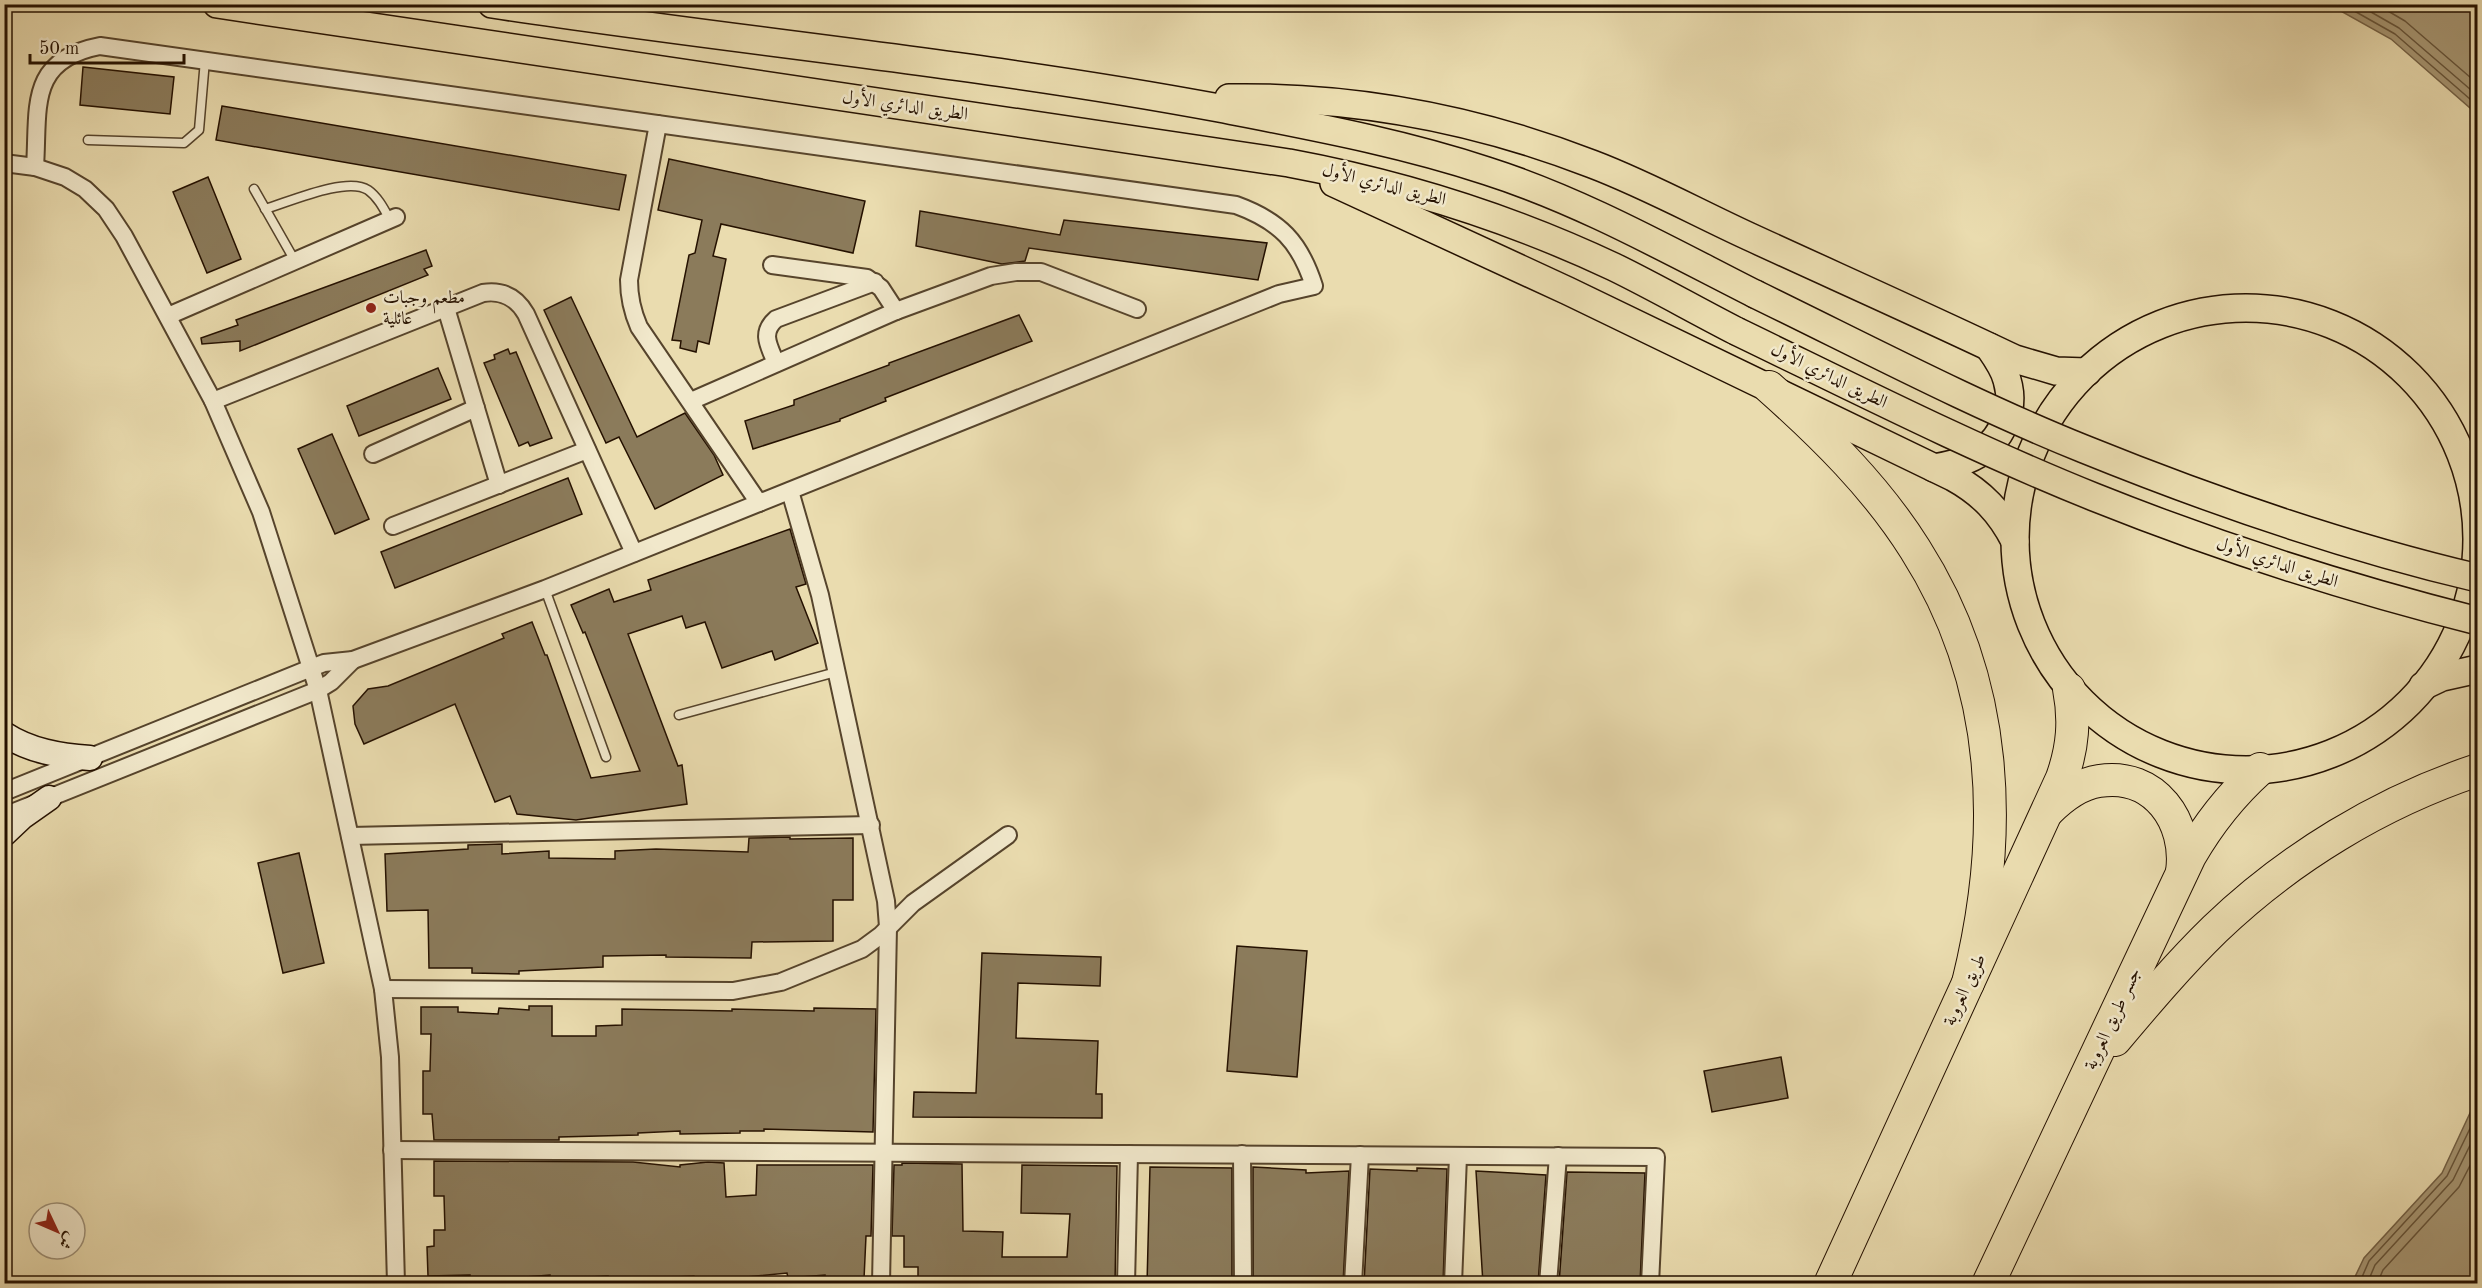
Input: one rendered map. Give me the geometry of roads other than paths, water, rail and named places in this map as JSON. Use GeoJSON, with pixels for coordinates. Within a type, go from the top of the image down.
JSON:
{"type":"FeatureCollection","features":[{"type":"Feature","properties":{"kind":"highway"},"geometry":{"type":"LineString","coordinates":[[1769,387],[1830,443],[1888,511],[1915,549],[1933,580],[1959,640],[1980,711],[1991,793],[1988,882],[1968,983]]}},
{"type":"Feature","properties":{"kind":"highway","name":"طريق العروبة"},"geometry":{"type":"LineString","coordinates":[[1830,1284],[2062,778],[2072,745],[2073,717],[2069,689]]}},
{"type":"Feature","properties":{"kind":"highway","name":"جسر طريق العروبة"},"geometry":{"type":"LineString","coordinates":[[1988,1284],[2201,836],[2228,800],[2260,769]]}},
{"type":"Feature","properties":{"kind":"highway"},"geometry":{"type":"LineString","coordinates":[[2089,1071],[2174,971],[2255,893],[2300,860],[2382,810],[2478,770]]}},
{"type":"Feature","properties":{"kind":"highway"},"geometry":{"type":"LineString","coordinates":[[2048,811],[2068,794],[2099,781],[2120,781],[2141,787],[2167,806],[2178,825],[2184,848],[2182,873]]}},
{"type":"Feature","properties":{"kind":"main road","name":"الطريق الدائري الأول"},"geometry":{"type":"LineString","coordinates":[[217,4],[1289,163],[1387,183],[1488,215],[1616,268],[1736,331],[1975,446],[2104,501],[2286,567],[2385,597],[2478,621]]}},
{"type":"Feature","properties":{"kind":"main road"},"geometry":{"type":"LineString","coordinates":[[492,4],[596,20],[988,70],[1175,100],[1389,142],[1487,171],[1567,201],[1978,402],[2093,453],[2230,504],[2367,547],[2478,578]]}},
{"type":"Feature","properties":{"kind":"main road"},"geometry":{"type":"LineString","coordinates":[[1175,100],[1260,98],[1342,102],[1413,113],[1493,131],[1594,164],[1643,185],[1989,347],[2040,367],[2087,372]]}},
{"type":"Feature","properties":{"kind":"main road"},"geometry":{"type":"LineString","coordinates":[[1289,163],[1497,257],[1970,486],[1997,510],[2015,541]]}},
{"type":"Feature","properties":{"kind":"main road"},"geometry":{"type":"LineString","coordinates":[[2259,309],[2285,311],[2311,318],[2361,338],[2404,370],[2422,389],[2452,434],[2474,489],[2476,537],[2470,591],[2452,641],[2423,686],[2404,706],[2362,738],[2312,760],[2286,766],[2233,770],[2206,767],[2155,752],[2108,725],[2069,689],[2053,667],[2029,620],[2020,585],[2015,541],[2021,488],[2029,462],[2053,414],[2068,392],[2108,355],[2146,332],[2205,312],[2259,309]]}},
{"type":"Feature","properties":{"kind":"main road"},"geometry":{"type":"LineString","coordinates":[[1934,468],[1967,460],[1988,447],[2008,416],[2010,391],[2002,367],[1989,347]]}},
{"type":"Feature","properties":{"kind":"main road"},"geometry":{"type":"LineString","coordinates":[[2423,686],[2442,677],[2478,669]]}},
{"type":"Feature","properties":{"kind":"main road"},"geometry":{"type":"LineString","coordinates":[[4,734],[36,749],[63,756],[90,758]]}},
{"type":"Feature","properties":{"kind":"main road"},"geometry":{"type":"LineString","coordinates":[[4,834],[22,817],[49,798]]}},
{"type":"Feature","properties":{"kind":"street"},"geometry":{"type":"LineString","coordinates":[[4,792],[324,663],[353,660],[545,589],[1280,294],[1314,286],[1306,262],[1294,242],[1258,213],[1236,205],[100,46],[70,54],[55,65],[45,78],[40,93],[35,167]]}},
{"type":"Feature","properties":{"kind":"street"},"geometry":{"type":"LineString","coordinates":[[658,124],[629,280],[629,298],[639,327],[759,503]]}},
{"type":"Feature","properties":{"kind":"street"},"geometry":{"type":"LineString","coordinates":[[4,163],[35,167],[65,177],[85,189],[106,209],[168,316],[213,401],[261,512],[318,690],[383,990],[390,1057],[396,1284]]}},
{"type":"Feature","properties":{"kind":"street"},"geometry":{"type":"LineString","coordinates":[[168,316],[393,218]]}},
{"type":"Feature","properties":{"kind":"street"},"geometry":{"type":"LineString","coordinates":[[772,265],[859,275],[875,282],[896,311]]}},
{"type":"Feature","properties":{"kind":"street"},"geometry":{"type":"LineString","coordinates":[[691,402],[896,311],[991,276],[1016,272],[1041,272],[1137,309]]}},
{"type":"Feature","properties":{"kind":"street"},"geometry":{"type":"LineString","coordinates":[[776,363],[766,339],[766,332],[776,319],[875,282]]}},
{"type":"Feature","properties":{"kind":"street"},"geometry":{"type":"LineString","coordinates":[[213,401],[483,293],[493,292],[513,298],[521,306],[634,553]]}},
{"type":"Feature","properties":{"kind":"street"},"geometry":{"type":"LineString","coordinates":[[446,308],[499,485]]}},
{"type":"Feature","properties":{"kind":"street"},"geometry":{"type":"LineString","coordinates":[[373,454],[476,408]]}},
{"type":"Feature","properties":{"kind":"street"},"geometry":{"type":"LineString","coordinates":[[393,526],[587,450]]}},
{"type":"Feature","properties":{"kind":"street"},"geometry":{"type":"LineString","coordinates":[[790,490],[820,595],[883,878],[888,927],[881,1284]]}},
{"type":"Feature","properties":{"kind":"street"},"geometry":{"type":"LineString","coordinates":[[4,816],[318,690],[343,672],[353,660]]}},
{"type":"Feature","properties":{"kind":"street"},"geometry":{"type":"LineString","coordinates":[[350,836],[870,825]]}},
{"type":"Feature","properties":{"kind":"street"},"geometry":{"type":"LineString","coordinates":[[383,990],[745,990],[781,982],[852,954],[872,943],[913,903],[1008,835]]}},
{"type":"Feature","properties":{"kind":"street"},"geometry":{"type":"LineString","coordinates":[[392,1150],[1656,1156],[1650,1284]]}},
{"type":"Feature","properties":{"kind":"street"},"geometry":{"type":"LineString","coordinates":[[1126,1284],[1129,1154]]}},
{"type":"Feature","properties":{"kind":"street"},"geometry":{"type":"LineString","coordinates":[[1242,1154],[1243,1284]]}},
{"type":"Feature","properties":{"kind":"street"},"geometry":{"type":"LineString","coordinates":[[1353,1284],[1360,1155]]}},
{"type":"Feature","properties":{"kind":"street"},"geometry":{"type":"LineString","coordinates":[[1454,1284],[1458,1156]]}},
{"type":"Feature","properties":{"kind":"street"},"geometry":{"type":"LineString","coordinates":[[1548,1284],[1558,1156]]}},
{"type":"Feature","properties":{"kind":"lane"},"geometry":{"type":"LineString","coordinates":[[88,140],[184,143],[192,138],[199,130],[205,60]]}},
{"type":"Feature","properties":{"kind":"lane"},"geometry":{"type":"LineString","coordinates":[[266,209],[342,185],[357,186],[370,191],[393,218]]}},
{"type":"Feature","properties":{"kind":"lane"},"geometry":{"type":"LineString","coordinates":[[254,189],[295,261]]}},
{"type":"Feature","properties":{"kind":"lane"},"geometry":{"type":"LineString","coordinates":[[545,589],[606,757]]}},
{"type":"Feature","properties":{"kind":"lane"},"geometry":{"type":"LineString","coordinates":[[679,716],[836,672]]}},
{"type":"Feature","properties":{"kind":"water"},"geometry":{"type":"Polygon","coordinates":[[[2330,5],[2477,5],[2477,114],[2391,39],[2330,5]]]}},
{"type":"Feature","properties":{"kind":"water"},"geometry":{"type":"Polygon","coordinates":[[[2477,1098],[2477,1283],[2352,1283],[2364,1258],[2442,1173],[2477,1098]]]}},
{"type":"Feature","properties":{"kind":"place","name":"مطعم وجبات عائلية"},"geometry":{"type":"Point","coordinates":[371,308]}}]}
